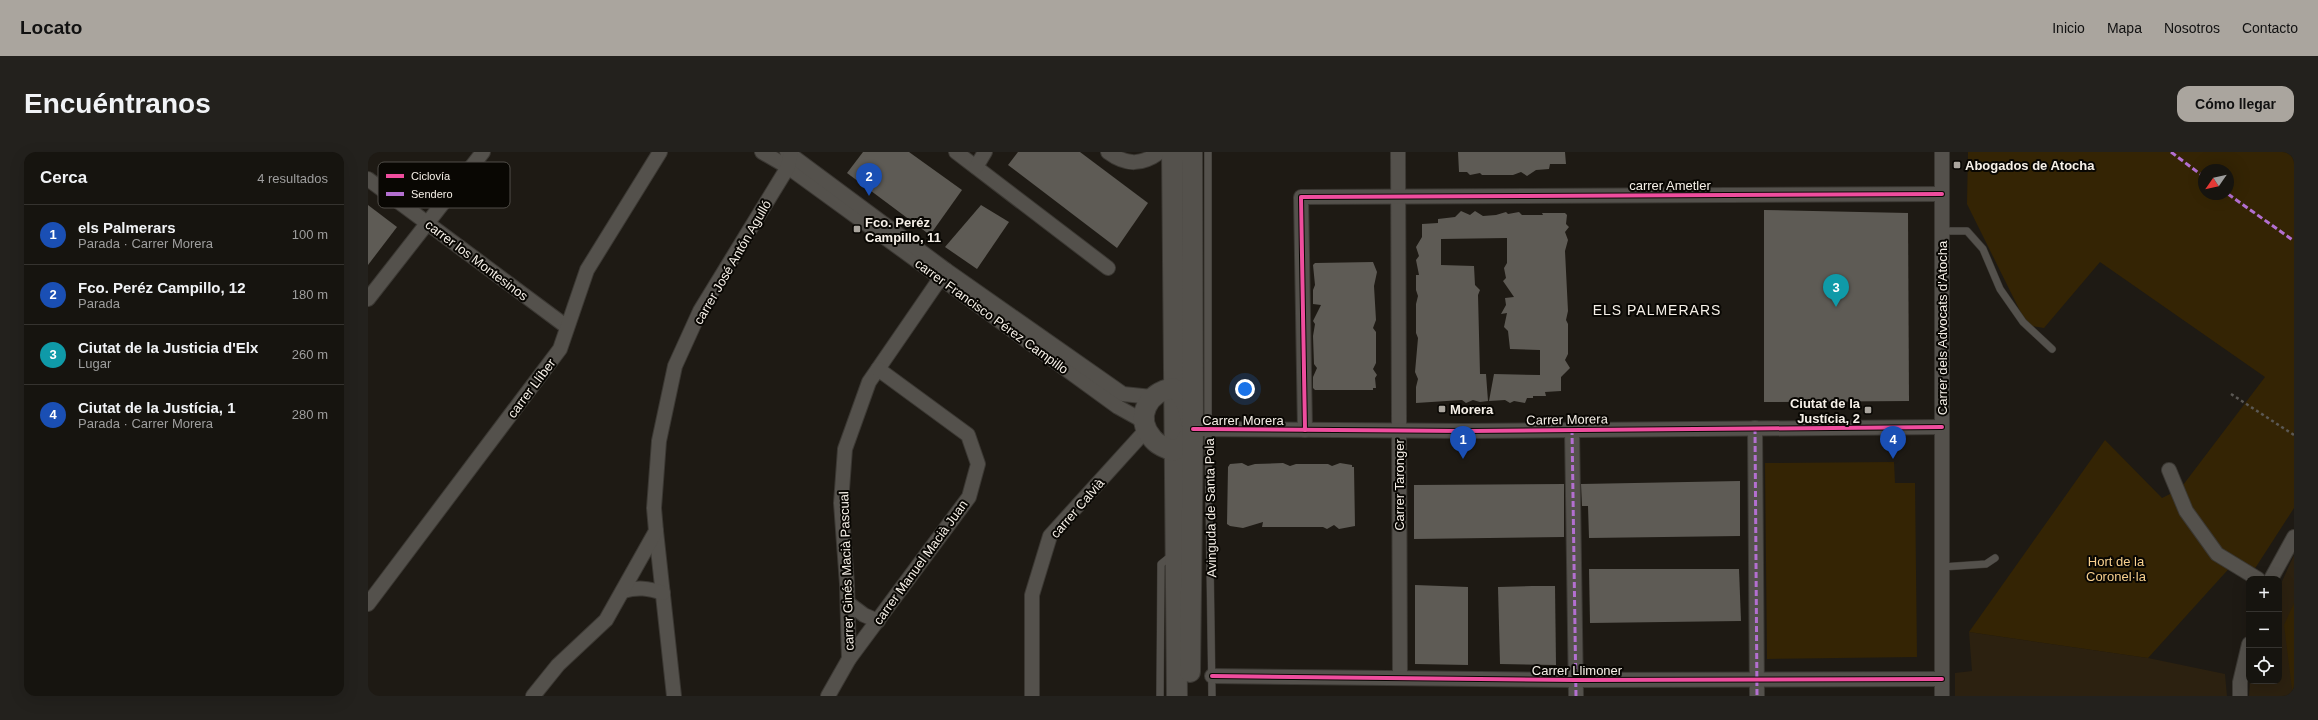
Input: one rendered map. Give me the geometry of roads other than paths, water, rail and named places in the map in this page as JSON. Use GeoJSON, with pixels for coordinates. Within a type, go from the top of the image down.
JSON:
{"type":"FeatureCollection","features":[{"type":"Feature","properties":{"kind":"main road"},"geometry":{"type":"LineString","coordinates":[[1172,152],[1177,696]]}},
{"type":"Feature","properties":{"kind":"main road","name":"Avinguda de Santa Pola"},"geometry":{"type":"LineString","coordinates":[[1190,696],[1201,429],[1192,152]]}},
{"type":"Feature","properties":{"kind":"main road"},"geometry":{"type":"LineString","coordinates":[[1173,388],[1162,389],[1152,397],[1146,405],[1146,425],[1152,438],[1159,444],[1174,451]]}},
{"type":"Feature","properties":{"kind":"main road","name":"Avinguda de Santa Pola"},"geometry":{"type":"LineString","coordinates":[[1173,388],[1180,392],[1201,429]]}},
{"type":"Feature","properties":{"kind":"main road","name":"Avinguda de Santa Pola"},"geometry":{"type":"LineString","coordinates":[[1174,451],[1184,446],[1201,429]]}},
{"type":"Feature","properties":{"kind":"street"},"geometry":{"type":"LineString","coordinates":[[475,162],[483,152]]}},
{"type":"Feature","properties":{"kind":"street","name":"carrer Llíber"},"geometry":{"type":"LineString","coordinates":[[368,604],[560,349],[588,270],[660,152]]}},
{"type":"Feature","properties":{"kind":"street","name":"carrer Francisco Pérez Campillo"},"geometry":{"type":"LineString","coordinates":[[762,152],[789,156],[1118,407],[1146,425]]}},
{"type":"Feature","properties":{"kind":"street"},"geometry":{"type":"LineString","coordinates":[[956,152],[1108,268]]}},
{"type":"Feature","properties":{"kind":"street"},"geometry":{"type":"LineString","coordinates":[[976,167],[986,152]]}},
{"type":"Feature","properties":{"kind":"street"},"geometry":{"type":"LineString","coordinates":[[1108,152],[1116,158],[1131,162],[1147,161],[1160,152]]}},
{"type":"Feature","properties":{"kind":"street","name":"Carrer Taronger"},"geometry":{"type":"LineString","coordinates":[[1398,152],[1400,677]]}},
{"type":"Feature","properties":{"kind":"street","name":"Carrer dels Advocats d'Atocha"},"geometry":{"type":"LineString","coordinates":[[1942,152],[1942,696]]}},
{"type":"Feature","properties":{"kind":"street","name":"carrer José Antón Agulló"},"geometry":{"type":"LineString","coordinates":[[674,696],[654,508],[659,441],[675,366],[700,311],[789,156]]}},
{"type":"Feature","properties":{"kind":"street","name":"carrer los Montesinos"},"geometry":{"type":"LineString","coordinates":[[368,179],[378,186]]}},
{"type":"Feature","properties":{"kind":"street","name":"carrer Ametler"},"geometry":{"type":"LineString","coordinates":[[1398,196],[1942,194]]}},
{"type":"Feature","properties":{"kind":"street"},"geometry":{"type":"LineString","coordinates":[[1305,430],[1301,197],[1398,196]]}},
{"type":"Feature","properties":{"kind":"street","name":"carrer los Montesinos"},"geometry":{"type":"LineString","coordinates":[[407,208],[567,328]]}},
{"type":"Feature","properties":{"kind":"street"},"geometry":{"type":"LineString","coordinates":[[368,299],[439,208]]}},
{"type":"Feature","properties":{"kind":"street","name":"carrer Francisco Pérez Campillo"},"geometry":{"type":"LineString","coordinates":[[943,274],[1122,394],[1152,397]]}},
{"type":"Feature","properties":{"kind":"street","name":"carrer Ginés Macià Pascual"},"geometry":{"type":"LineString","coordinates":[[849,659],[848,603],[840,503],[845,449],[869,382],[943,274]]}},
{"type":"Feature","properties":{"kind":"street","name":"carrer Manuel Macià Juan"},"geometry":{"type":"LineString","coordinates":[[828,696],[849,659],[969,497],[978,464],[968,436],[878,369]]}},
{"type":"Feature","properties":{"kind":"street","name":"carrer Calvià"},"geometry":{"type":"LineString","coordinates":[[1032,696],[1032,595],[1050,536],[1146,425]]}},
{"type":"Feature","properties":{"kind":"street","name":"Carrer Morera"},"geometry":{"type":"LineString","coordinates":[[1201,429],[1466,431],[1942,427]]}},
{"type":"Feature","properties":{"kind":"street"},"geometry":{"type":"LineString","coordinates":[[1755,428],[1757,696]]}},
{"type":"Feature","properties":{"kind":"street"},"geometry":{"type":"LineString","coordinates":[[1572,429],[1576,696]]}},
{"type":"Feature","properties":{"kind":"street"},"geometry":{"type":"LineString","coordinates":[[2169,470],[2186,511],[2217,554],[2253,576]]}},
{"type":"Feature","properties":{"kind":"street"},"geometry":{"type":"LineString","coordinates":[[533,696],[558,665],[606,620],[656,531]]}},
{"type":"Feature","properties":{"kind":"street"},"geometry":{"type":"LineString","coordinates":[[2273,576],[2294,537]]}},
{"type":"Feature","properties":{"kind":"street"},"geometry":{"type":"LineString","coordinates":[[623,591],[647,588],[663,593]]}},
{"type":"Feature","properties":{"kind":"street"},"geometry":{"type":"LineString","coordinates":[[848,603],[864,615],[878,621]]}},
{"type":"Feature","properties":{"kind":"street"},"geometry":{"type":"LineString","coordinates":[[2240,696],[2240,682],[2248,648]]}},
{"type":"Feature","properties":{"kind":"street","name":"Carrer Llimoner"},"geometry":{"type":"LineString","coordinates":[[1212,676],[1576,680],[1942,679]]}},
{"type":"Feature","properties":{"kind":"lane","name":"Avinguda de Santa Pola"},"geometry":{"type":"LineString","coordinates":[[1208,152],[1201,429],[1212,696]]}},
{"type":"Feature","properties":{"kind":"lane"},"geometry":{"type":"LineString","coordinates":[[1942,231],[1967,231],[1983,249],[2000,289],[2023,322],[2052,349]]}},
{"type":"Feature","properties":{"kind":"lane"},"geometry":{"type":"LineString","coordinates":[[1160,696],[1161,564],[1175,552]]}},
{"type":"Feature","properties":{"kind":"lane"},"geometry":{"type":"LineString","coordinates":[[1942,567],[1986,564],[1995,558]]}},
{"type":"Feature","properties":{"kind":"place","name":"Abogados de Atocha"},"geometry":{"type":"Point","coordinates":[1957,165]}},
{"type":"Feature","properties":{"kind":"place","name":"Fco. Peréz Campillo, 12"},"geometry":{"type":"Point","coordinates":[869,196]}},
{"type":"Feature","properties":{"kind":"place","name":"Fco. Peréz Campillo, 11"},"geometry":{"type":"Point","coordinates":[857,229]}},
{"type":"Feature","properties":{"kind":"place","name":"Ciutat de la Justicia d'Elx"},"geometry":{"type":"Point","coordinates":[1836,307]}},
{"type":"Feature","properties":{"kind":"place","name":"Morera"},"geometry":{"type":"Point","coordinates":[1442,409]}},
{"type":"Feature","properties":{"kind":"place","name":"Ciutat de la Justícia, 2"},"geometry":{"type":"Point","coordinates":[1868,410]}},
{"type":"Feature","properties":{"kind":"place","name":"els Palmerars"},"geometry":{"type":"Point","coordinates":[1463,459]}},
{"type":"Feature","properties":{"kind":"place","name":"Ciutat de la Justícia, 1"},"geometry":{"type":"Point","coordinates":[1893,459]}},
{"type":"Feature","properties":{"kind":"district","name":"ELS PALMERARS"},"geometry":{"type":"Point","coordinates":[1657,310]}},
{"type":"Feature","properties":{"kind":"park label","name":"Hort de la Coronel·la"},"geometry":{"type":"Point","coordinates":[2116,568]}}]}
